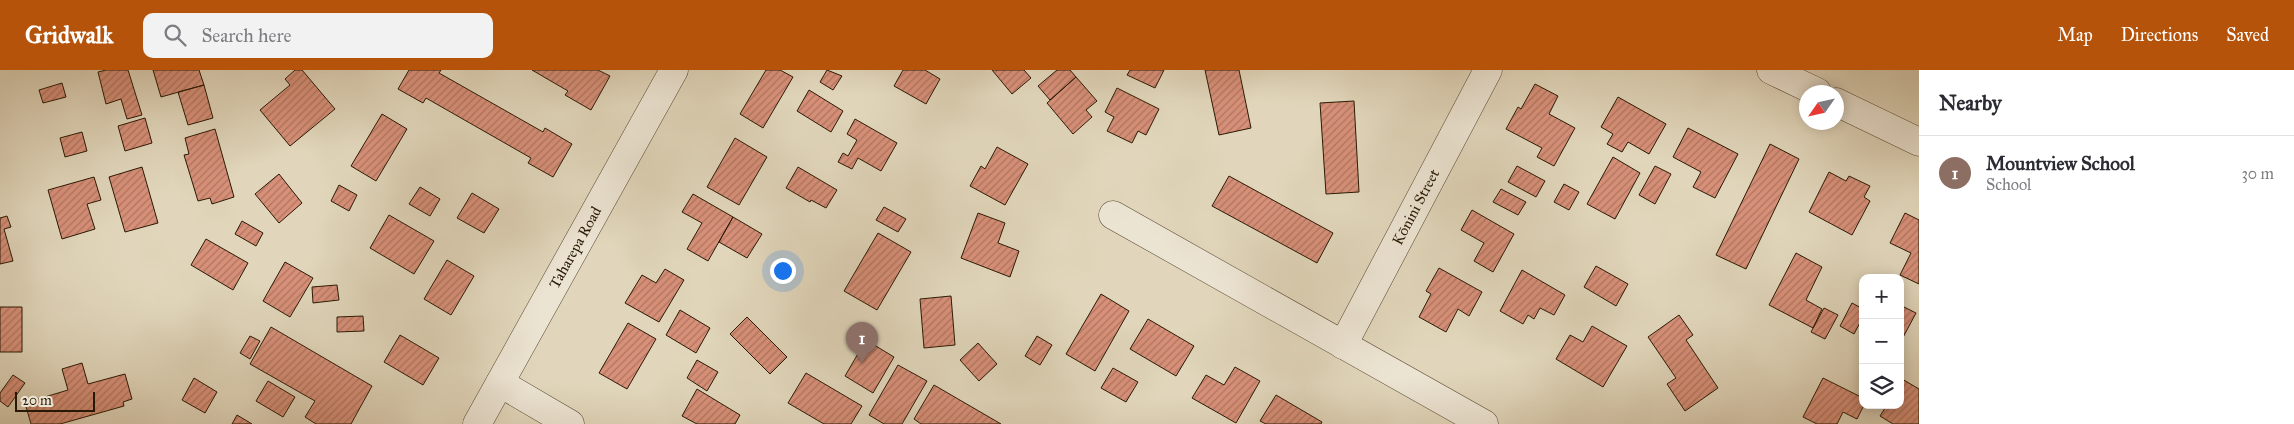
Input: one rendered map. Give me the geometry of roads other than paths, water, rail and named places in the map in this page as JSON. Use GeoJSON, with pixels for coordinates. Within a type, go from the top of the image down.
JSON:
{"type":"FeatureCollection","features":[{"type":"Feature","properties":{"kind":"street","name":"Taharepa Road"},"geometry":{"type":"LineString","coordinates":[[477,424],[674,70]]}},
{"type":"Feature","properties":{"kind":"street","name":"Kōnini Street"},"geometry":{"type":"LineString","coordinates":[[1343,345],[1488,70]]}},
{"type":"Feature","properties":{"kind":"street"},"geometry":{"type":"LineString","coordinates":[[1776,71],[1803,85]]}},
{"type":"Feature","properties":{"kind":"street"},"geometry":{"type":"LineString","coordinates":[[1844,106],[1919,142]]}},
{"type":"Feature","properties":{"kind":"street"},"geometry":{"type":"LineString","coordinates":[[1113,215],[1484,424]]}},
{"type":"Feature","properties":{"kind":"street"},"geometry":{"type":"LineString","coordinates":[[500,383],[570,424]]}},
{"type":"Feature","properties":{"kind":"place","name":"Mountview School"},"geometry":{"type":"Point","coordinates":[862,363]}}]}
